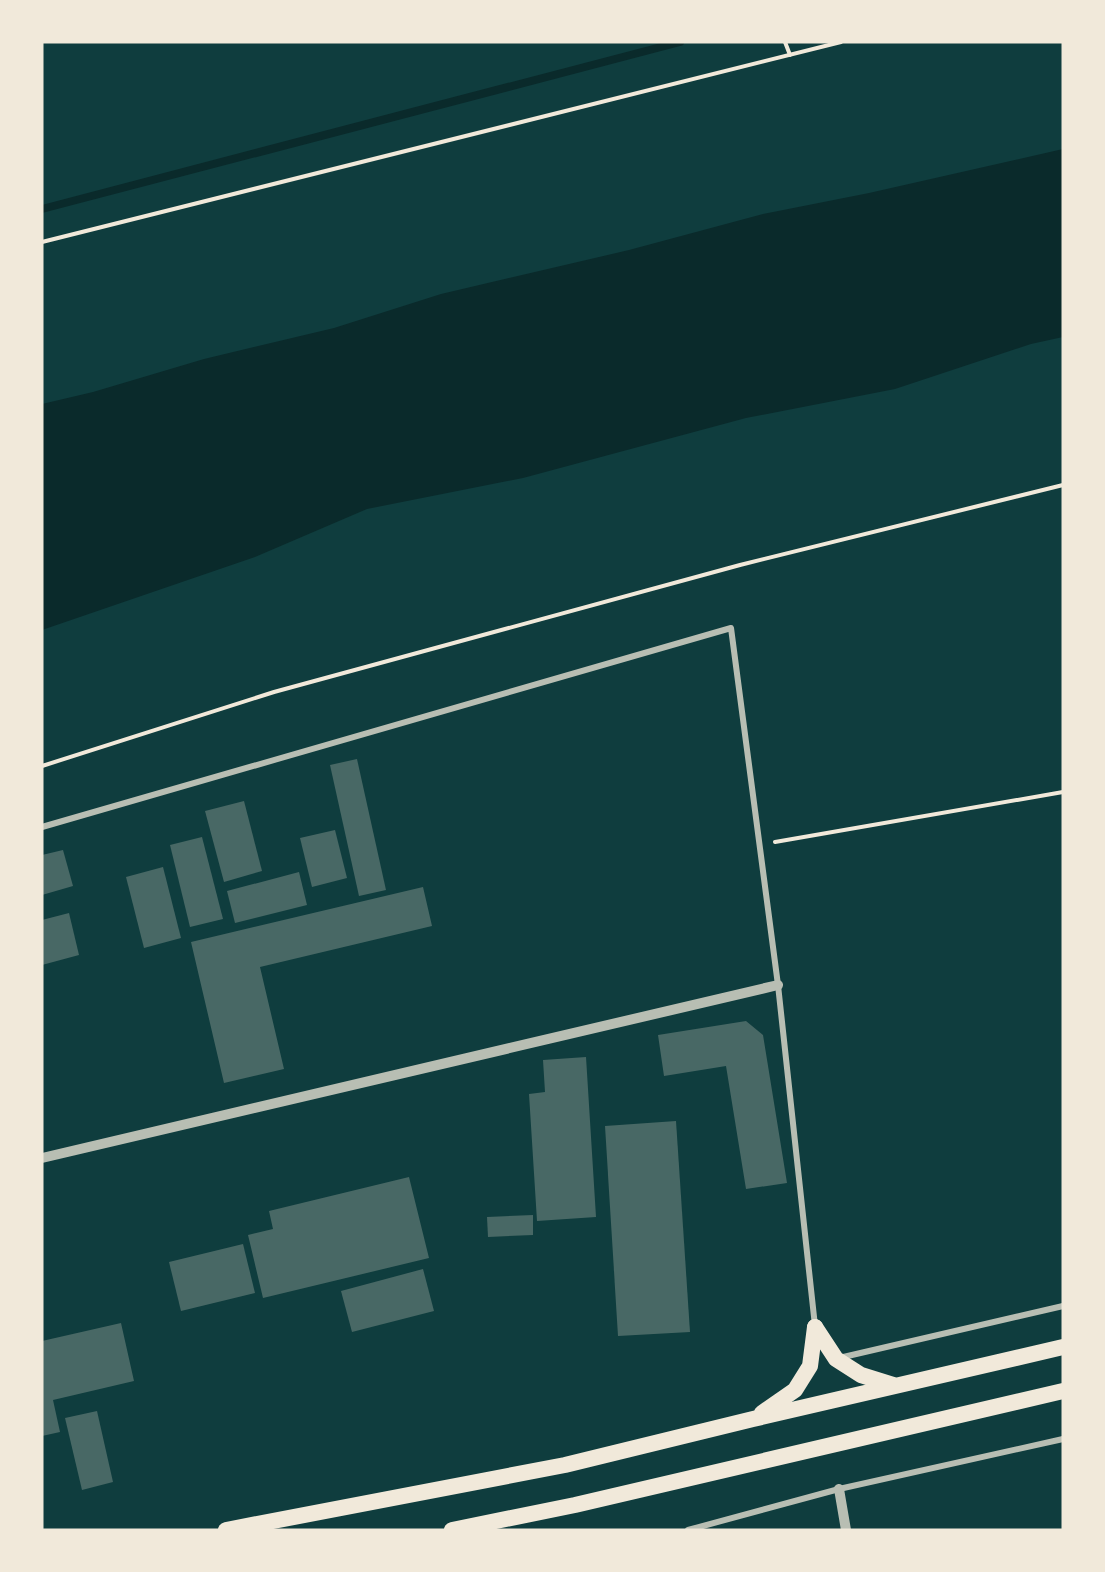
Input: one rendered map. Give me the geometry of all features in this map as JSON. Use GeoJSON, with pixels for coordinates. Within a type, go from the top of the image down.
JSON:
{"type":"FeatureCollection","features":[{"type":"Feature","properties":{"kind":"highway"},"geometry":{"type":"LineString","coordinates":[[815,1327],[836,1359],[861,1376],[895,1386]]}},
{"type":"Feature","properties":{"kind":"highway"},"geometry":{"type":"LineString","coordinates":[[753,1419],[795,1390],[810,1366],[815,1327]]}},
{"type":"Feature","properties":{"kind":"highway"},"geometry":{"type":"LineString","coordinates":[[226,1530],[565,1465],[1063,1347]]}},
{"type":"Feature","properties":{"kind":"highway"},"geometry":{"type":"LineString","coordinates":[[452,1530],[575,1505],[1063,1391]]}},
{"type":"Feature","properties":{"kind":"street"},"geometry":{"type":"LineString","coordinates":[[42,827],[731,628],[778,985],[815,1327]]}},
{"type":"Feature","properties":{"kind":"street"},"geometry":{"type":"LineString","coordinates":[[42,1158],[778,985]]}},
{"type":"Feature","properties":{"kind":"street"},"geometry":{"type":"LineString","coordinates":[[836,1359],[1063,1306]]}},
{"type":"Feature","properties":{"kind":"street"},"geometry":{"type":"LineString","coordinates":[[687,1530],[839,1490],[1063,1439]]}},
{"type":"Feature","properties":{"kind":"street"},"geometry":{"type":"LineString","coordinates":[[839,1490],[846,1530]]}},
{"type":"Feature","properties":{"kind":"path"},"geometry":{"type":"LineString","coordinates":[[785,42],[790,55]]}},
{"type":"Feature","properties":{"kind":"path"},"geometry":{"type":"LineString","coordinates":[[42,242],[841,42]]}},
{"type":"Feature","properties":{"kind":"path"},"geometry":{"type":"LineString","coordinates":[[42,766],[297,686],[740,566],[1063,485]]}},
{"type":"Feature","properties":{"kind":"path"},"geometry":{"type":"LineString","coordinates":[[759,845],[1063,792]]}},
{"type":"Feature","properties":{"kind":"water"},"geometry":{"type":"Polygon","coordinates":[[[1063,149],[1063,337],[1031,344],[895,389],[746,418],[523,478],[367,509],[255,557],[42,630],[42,404],[93,392],[204,359],[334,328],[441,294],[629,250],[763,214],[869,193],[1063,149]]]}},
{"type":"Feature","properties":{"kind":"building"},"geometry":{"type":"Polygon","coordinates":[[[357,759],[386,890],[359,896],[330,765],[357,759]]]}},
{"type":"Feature","properties":{"kind":"building"},"geometry":{"type":"Polygon","coordinates":[[[244,801],[262,871],[224,882],[205,811],[244,801]]]}},
{"type":"Feature","properties":{"kind":"building"},"geometry":{"type":"Polygon","coordinates":[[[335,830],[347,878],[312,887],[300,838],[335,830]]]}},
{"type":"Feature","properties":{"kind":"building"},"geometry":{"type":"Polygon","coordinates":[[[202,837],[223,919],[190,927],[170,845],[202,837]]]}},
{"type":"Feature","properties":{"kind":"building"},"geometry":{"type":"Polygon","coordinates":[[[63,850],[73,886],[42,895],[42,855],[63,850]]]}},
{"type":"Feature","properties":{"kind":"building"},"geometry":{"type":"Polygon","coordinates":[[[163,867],[181,938],[144,948],[126,877],[163,867]]]}},
{"type":"Feature","properties":{"kind":"building"},"geometry":{"type":"Polygon","coordinates":[[[299,872],[307,905],[235,923],[227,891],[299,872]]]}},
{"type":"Feature","properties":{"kind":"building"},"geometry":{"type":"Polygon","coordinates":[[[423,887],[432,926],[260,967],[284,1069],[224,1083],[191,942],[423,887]]]}},
{"type":"Feature","properties":{"kind":"building"},"geometry":{"type":"Polygon","coordinates":[[[69,913],[79,955],[42,965],[42,920],[69,913]]]}},
{"type":"Feature","properties":{"kind":"building"},"geometry":{"type":"Polygon","coordinates":[[[746,1021],[763,1035],[787,1183],[746,1189],[726,1066],[664,1076],[658,1035],[746,1021]]]}},
{"type":"Feature","properties":{"kind":"building"},"geometry":{"type":"Polygon","coordinates":[[[586,1057],[596,1217],[537,1221],[529,1094],[545,1092],[543,1060],[586,1057]]]}},
{"type":"Feature","properties":{"kind":"building"},"geometry":{"type":"Polygon","coordinates":[[[676,1121],[690,1332],[618,1336],[605,1126],[676,1121]]]}},
{"type":"Feature","properties":{"kind":"building"},"geometry":{"type":"Polygon","coordinates":[[[409,1177],[429,1258],[263,1298],[248,1235],[273,1229],[269,1211],[409,1177]]]}},
{"type":"Feature","properties":{"kind":"building"},"geometry":{"type":"Polygon","coordinates":[[[533,1215],[533,1235],[488,1237],[487,1217],[533,1215]]]}},
{"type":"Feature","properties":{"kind":"building"},"geometry":{"type":"Polygon","coordinates":[[[243,1244],[255,1293],[181,1311],[169,1262],[243,1244]]]}},
{"type":"Feature","properties":{"kind":"building"},"geometry":{"type":"Polygon","coordinates":[[[423,1269],[434,1311],[352,1332],[341,1291],[423,1269]]]}},
{"type":"Feature","properties":{"kind":"building"},"geometry":{"type":"Polygon","coordinates":[[[121,1323],[134,1381],[53,1400],[60,1432],[42,1436],[42,1341],[121,1323]]]}},
{"type":"Feature","properties":{"kind":"building"},"geometry":{"type":"Polygon","coordinates":[[[97,1411],[113,1482],[82,1490],[65,1418],[97,1411]]]}},
{"type":"Feature","properties":{"kind":"waterway"},"geometry":{"type":"LineString","coordinates":[[42,209],[680,42]]}}]}
